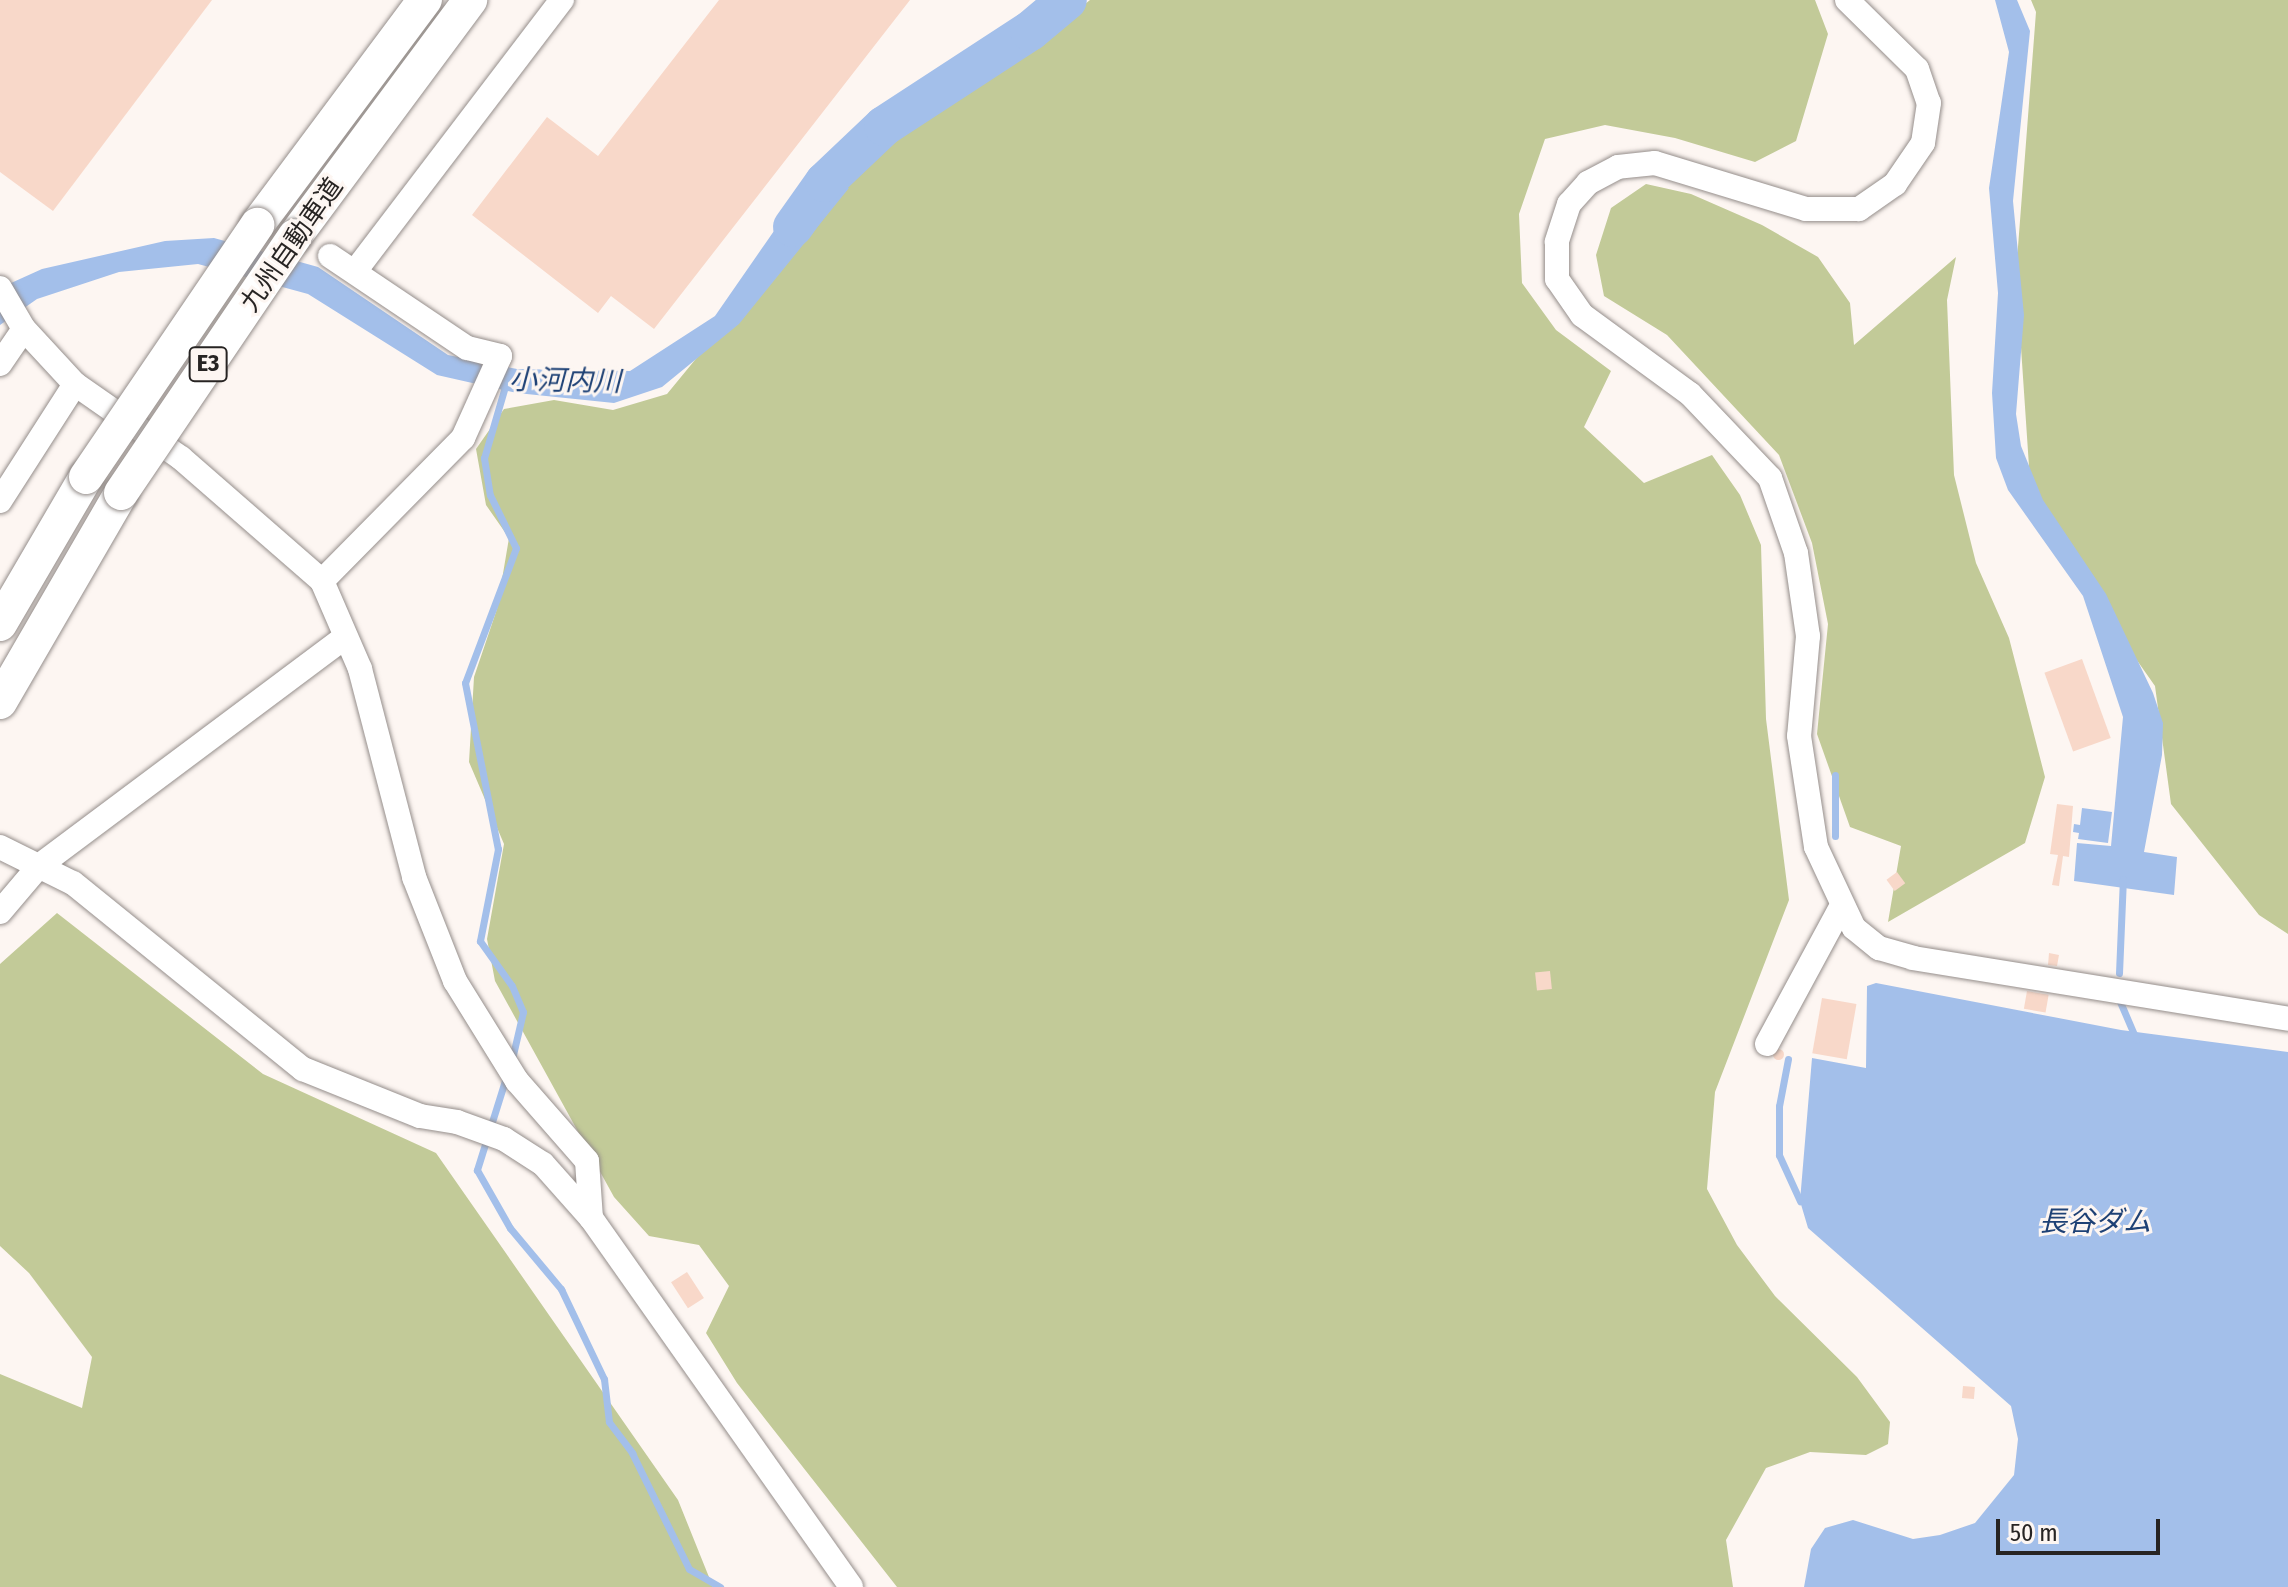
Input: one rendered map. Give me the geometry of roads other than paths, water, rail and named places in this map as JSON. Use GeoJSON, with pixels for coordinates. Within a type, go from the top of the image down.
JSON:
{"type":"FeatureCollection","features":[{"type":"Feature","properties":{"kind":"highway","name":"九州自動車道"},"geometry":{"type":"LineString","coordinates":[[0,624],[86,477],[257,225],[425,0]]}},
{"type":"Feature","properties":{"kind":"highway","name":"九州自動車道"},"geometry":{"type":"LineString","coordinates":[[0,702],[121,493],[295,236],[470,0]]}},
{"type":"Feature","properties":{"kind":"street"},"geometry":{"type":"LineString","coordinates":[[356,270],[562,0]]}},
{"type":"Feature","properties":{"kind":"street"},"geometry":{"type":"LineString","coordinates":[[1847,0],[1917,69],[1929,103],[1923,143],[1895,184],[1859,209],[1806,209],[1655,163],[1618,167],[1588,183],[1569,204],[1557,242],[1557,279],[1582,315],[1690,394],[1770,478],[1796,553],[1808,636],[1799,736],[1816,847],[1841,907],[1867,940],[1913,958],[2288,1019]]}},
{"type":"Feature","properties":{"kind":"street"},"geometry":{"type":"LineString","coordinates":[[322,581],[463,438],[500,356],[467,348],[356,270],[330,256]]}},
{"type":"Feature","properties":{"kind":"street"},"geometry":{"type":"LineString","coordinates":[[0,288],[24,329],[75,384],[181,458],[322,581],[360,669],[414,877],[455,981],[517,1081],[587,1161],[591,1218]]}},
{"type":"Feature","properties":{"kind":"street"},"geometry":{"type":"LineString","coordinates":[[0,364],[24,329]]}},
{"type":"Feature","properties":{"kind":"street"},"geometry":{"type":"LineString","coordinates":[[0,501],[75,384]]}},
{"type":"Feature","properties":{"kind":"street"},"geometry":{"type":"LineString","coordinates":[[0,912],[39,866],[344,638]]}},
{"type":"Feature","properties":{"kind":"street"},"geometry":{"type":"LineString","coordinates":[[0,847],[73,883],[303,1069],[420,1116],[457,1122],[504,1139],[543,1164],[591,1218],[851,1587]]}},
{"type":"Feature","properties":{"kind":"street"},"geometry":{"type":"LineString","coordinates":[[1767,1044],[1841,907]]}},
{"type":"Feature","properties":{"kind":"water"},"geometry":{"type":"Polygon","coordinates":[[[1995,0],[2017,0],[2030,31],[2013,201],[2024,315],[2016,414],[2021,446],[2043,500],[2106,594],[2153,693],[2163,723],[2162,755],[2144,852],[2177,857],[2174,895],[2074,881],[2077,843],[2111,846],[2123,717],[2083,596],[2008,490],[1996,458],[1992,393],[1998,293],[1989,188],[2009,52],[1995,0]]]}},
{"type":"Feature","properties":{"kind":"water"},"geometry":{"type":"Polygon","coordinates":[[[810,179],[849,188],[739,324],[662,387],[614,403],[517,393],[437,375],[308,294],[198,264],[119,272],[37,299],[0,325],[0,288],[42,269],[165,241],[214,238],[318,267],[448,355],[517,369],[630,371],[715,316],[810,179]]]}},
{"type":"Feature","properties":{"kind":"water"},"geometry":{"type":"Polygon","coordinates":[[[2082,808],[2112,812],[2108,843],[2078,839],[2079,833],[2073,832],[2074,824],[2080,825],[2082,808]]]}},
{"type":"Feature","properties":{"kind":"water","name":"長谷ダム"},"geometry":{"type":"Polygon","coordinates":[[[1876,983],[2121,1030],[2288,1052],[2288,1587],[1804,1587],[1811,1549],[1825,1528],[1853,1520],[1913,1539],[1940,1535],[1975,1523],[2014,1475],[2018,1439],[2011,1406],[1808,1228],[1800,1201],[1812,1058],[1866,1068],[1867,986],[1876,983]]]}},
{"type":"Feature","properties":{"kind":"waterway","name":"小河内川"},"geometry":{"type":"LineString","coordinates":[[793,227],[825,182],[884,126],[1030,31],[1067,0]]}},
{"type":"Feature","properties":{"kind":"waterway"},"geometry":{"type":"LineString","coordinates":[[506,383],[484,458],[490,495],[516,548],[465,683],[498,849],[480,941],[512,986],[523,1012],[512,1059]]}},
{"type":"Feature","properties":{"kind":"waterway"},"geometry":{"type":"LineString","coordinates":[[1835,775],[1835,836]]}},
{"type":"Feature","properties":{"kind":"waterway"},"geometry":{"type":"LineString","coordinates":[[2119,973],[2123,879]]}},
{"type":"Feature","properties":{"kind":"waterway"},"geometry":{"type":"LineString","coordinates":[[2118,997],[2136,1039]]}},
{"type":"Feature","properties":{"kind":"waterway"},"geometry":{"type":"LineString","coordinates":[[1788,1059],[1779,1106],[1779,1155],[1800,1201]]}},
{"type":"Feature","properties":{"kind":"waterway"},"geometry":{"type":"LineString","coordinates":[[507,1074],[477,1170],[510,1228],[561,1289],[604,1379],[609,1422],[632,1453],[689,1569],[720,1587]]}}]}
